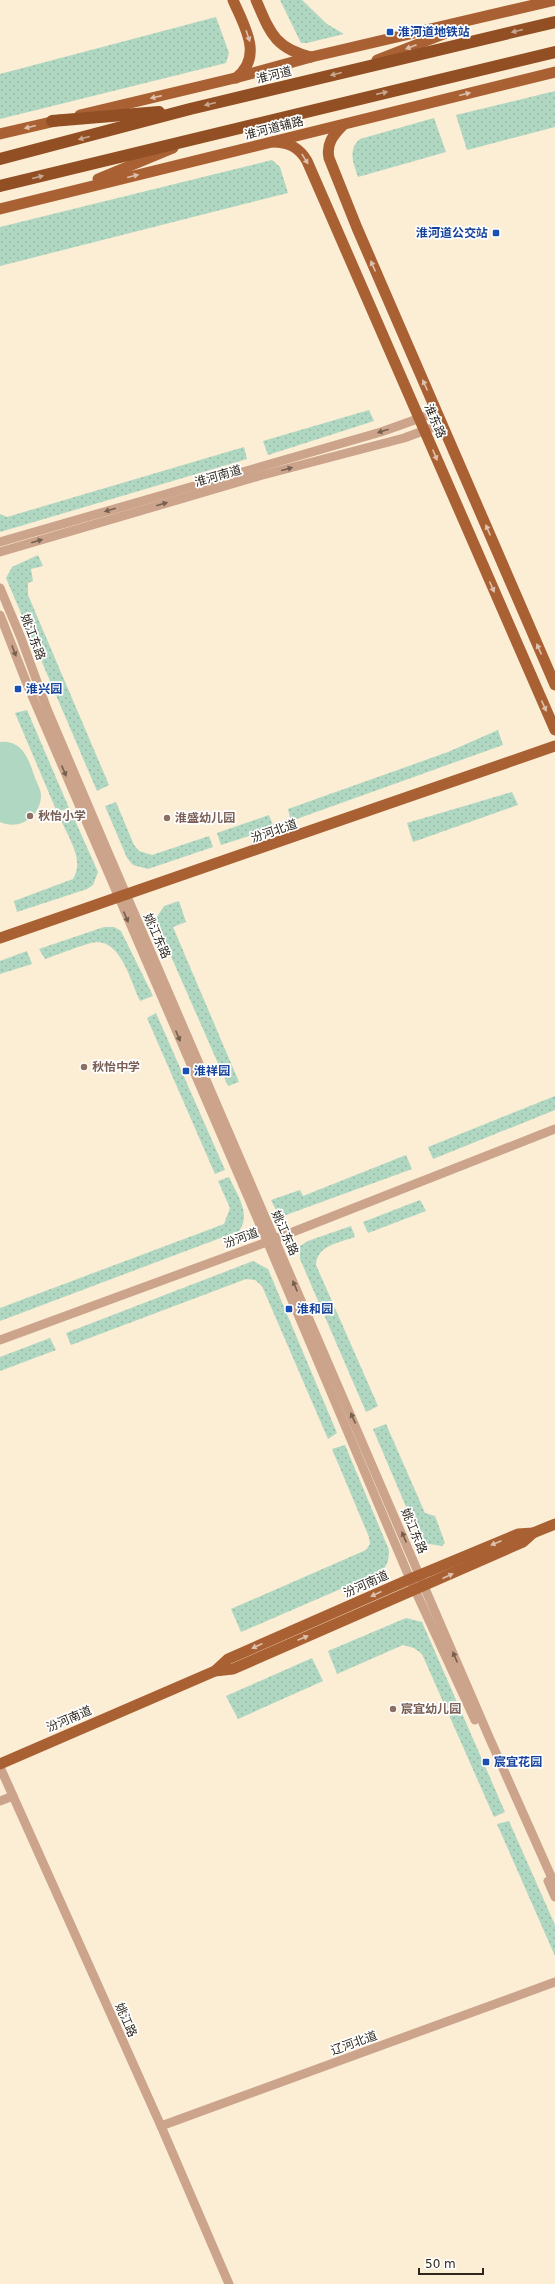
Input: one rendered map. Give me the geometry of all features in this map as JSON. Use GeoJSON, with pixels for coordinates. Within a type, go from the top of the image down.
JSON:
{"type":"FeatureCollection","features":[{"type":"Feature","properties":{"kind":"highway","name":"淮河道"},"geometry":{"type":"LineString","coordinates":[[0,159],[190,109],[555,22]]}},
{"type":"Feature","properties":{"kind":"highway"},"geometry":{"type":"LineString","coordinates":[[0,186],[202,136],[551,54]]}},
{"type":"Feature","properties":{"kind":"highway"},"geometry":{"type":"LineString","coordinates":[[52,121],[190,109]]}},
{"type":"Feature","properties":{"kind":"main road"},"geometry":{"type":"LineString","coordinates":[[233,0],[248,35],[251,55],[243,72],[235,78]]}},
{"type":"Feature","properties":{"kind":"main road"},"geometry":{"type":"LineString","coordinates":[[256,0],[272,35],[277,42],[296,53],[311,57]]}},
{"type":"Feature","properties":{"kind":"main road"},"geometry":{"type":"LineString","coordinates":[[0,134],[235,78],[311,57],[555,0]]}},
{"type":"Feature","properties":{"kind":"main road"},"geometry":{"type":"LineString","coordinates":[[353,70],[487,17]]}},
{"type":"Feature","properties":{"kind":"main road","name":"淮河道辅路"},"geometry":{"type":"LineString","coordinates":[[0,209],[555,72]]}},
{"type":"Feature","properties":{"kind":"main road","name":"淮东路"},"geometry":{"type":"LineString","coordinates":[[343,125],[331,139],[328,151],[329,158],[357,228],[555,685]]}},
{"type":"Feature","properties":{"kind":"main road"},"geometry":{"type":"LineString","coordinates":[[64,193],[202,136]]}},
{"type":"Feature","properties":{"kind":"main road","name":"淮东路"},"geometry":{"type":"LineString","coordinates":[[273,142],[281,142],[294,146],[307,161],[555,730]]}},
{"type":"Feature","properties":{"kind":"main road","name":"汾河北道"},"geometry":{"type":"LineString","coordinates":[[0,938],[555,746]]}},
{"type":"Feature","properties":{"kind":"main road","name":"汾河南道"},"geometry":{"type":"LineString","coordinates":[[215,1671],[228,1659],[415,1577],[518,1534],[533,1533],[555,1524]]}},
{"type":"Feature","properties":{"kind":"main road","name":"汾河南道"},"geometry":{"type":"LineString","coordinates":[[0,1764],[215,1671],[233,1669],[420,1588],[524,1542],[533,1533]]}},
{"type":"Feature","properties":{"kind":"street","name":"淮河南道"},"geometry":{"type":"LineString","coordinates":[[0,542],[420,419],[437,412]]}},
{"type":"Feature","properties":{"kind":"street","name":"淮河南道"},"geometry":{"type":"LineString","coordinates":[[0,552],[259,476],[425,431],[442,424]]}},
{"type":"Feature","properties":{"kind":"street","name":"姚江东路"},"geometry":{"type":"LineString","coordinates":[[0,588],[122,897]]}},
{"type":"Feature","properties":{"kind":"street","name":"姚江东路"},"geometry":{"type":"LineString","coordinates":[[0,615],[27,684],[122,897],[415,1577],[555,1885]]}},
{"type":"Feature","properties":{"kind":"street","name":"汾河道"},"geometry":{"type":"LineString","coordinates":[[0,1340],[271,1240],[555,1129]]}},
{"type":"Feature","properties":{"kind":"street","name":"姚江东路"},"geometry":{"type":"LineString","coordinates":[[420,1588],[555,1897]]}},
{"type":"Feature","properties":{"kind":"street","name":"姚江路"},"geometry":{"type":"LineString","coordinates":[[0,1767],[161,2126],[229,2284]]}},
{"type":"Feature","properties":{"kind":"street"},"geometry":{"type":"LineString","coordinates":[[0,1801],[13,1796]]}},
{"type":"Feature","properties":{"kind":"street","name":"辽河北道"},"geometry":{"type":"LineString","coordinates":[[161,2126],[555,1982]]}},
{"type":"Feature","properties":{"kind":"green space"},"geometry":{"type":"Polygon","coordinates":[[[280,0],[302,0],[327,24],[344,34],[307,43],[301,43],[280,0]]]}},
{"type":"Feature","properties":{"kind":"green space"},"geometry":{"type":"Polygon","coordinates":[[[216,17],[229,53],[226,63],[0,119],[0,74],[216,17]]]}},
{"type":"Feature","properties":{"kind":"green space"},"geometry":{"type":"Polygon","coordinates":[[[555,91],[555,127],[467,150],[456,115],[555,91]]]}},
{"type":"Feature","properties":{"kind":"green space"},"geometry":{"type":"Polygon","coordinates":[[[434,118],[446,152],[358,177],[353,162],[353,152],[356,143],[360,139],[434,118]]]}},
{"type":"Feature","properties":{"kind":"green space"},"geometry":{"type":"Polygon","coordinates":[[[272,160],[280,167],[288,193],[0,266],[0,227],[272,160]]]}},
{"type":"Feature","properties":{"kind":"green space"},"geometry":{"type":"Polygon","coordinates":[[[369,410],[374,421],[268,455],[263,441],[369,410]]]}},
{"type":"Feature","properties":{"kind":"green space"},"geometry":{"type":"Polygon","coordinates":[[[244,447],[247,459],[0,532],[0,514],[7,517],[244,447]]]}},
{"type":"Feature","properties":{"kind":"green space"},"geometry":{"type":"Polygon","coordinates":[[[38,555],[43,566],[31,569],[33,581],[28,583],[28,595],[109,785],[97,791],[6,578],[12,567],[38,555]]]}},
{"type":"Feature","properties":{"kind":"green space"},"geometry":{"type":"Polygon","coordinates":[[[27,710],[69,808],[57,812],[15,713],[27,710]]]}},
{"type":"Feature","properties":{"kind":"green space"},"geometry":{"type":"Polygon","coordinates":[[[498,730],[503,745],[291,821],[288,809],[448,752],[498,730]]]}},
{"type":"Feature","properties":{"kind":"green space"},"geometry":{"type":"Polygon","coordinates":[[[0,742],[14,744],[24,752],[41,795],[40,803],[33,816],[28,820],[14,825],[0,822],[0,742]]]}},
{"type":"Feature","properties":{"kind":"green space"},"geometry":{"type":"Polygon","coordinates":[[[512,792],[518,805],[413,842],[407,823],[512,792]]]}},
{"type":"Feature","properties":{"kind":"green space"},"geometry":{"type":"Polygon","coordinates":[[[116,802],[134,845],[139,851],[152,855],[209,836],[213,847],[148,869],[133,865],[127,858],[105,806],[116,802]]]}},
{"type":"Feature","properties":{"kind":"green space"},"geometry":{"type":"Polygon","coordinates":[[[269,815],[274,828],[221,845],[217,833],[269,815]]]}},
{"type":"Feature","properties":{"kind":"green space"},"geometry":{"type":"Polygon","coordinates":[[[73,816],[98,872],[93,885],[87,889],[17,912],[14,901],[73,879],[76,872],[77,857],[61,820],[73,816]]]}},
{"type":"Feature","properties":{"kind":"green space"},"geometry":{"type":"Polygon","coordinates":[[[179,901],[186,922],[173,927],[239,1082],[228,1086],[155,920],[164,906],[179,901]]]}},
{"type":"Feature","properties":{"kind":"green space"},"geometry":{"type":"Polygon","coordinates":[[[104,927],[114,927],[121,931],[153,996],[140,1001],[129,974],[119,956],[106,944],[97,942],[92,943],[45,959],[39,949],[104,927]]]}},
{"type":"Feature","properties":{"kind":"green space"},"geometry":{"type":"Polygon","coordinates":[[[27,951],[32,964],[0,974],[0,961],[27,951]]]}},
{"type":"Feature","properties":{"kind":"green space"},"geometry":{"type":"Polygon","coordinates":[[[156,1013],[225,1170],[215,1174],[147,1018],[156,1013]]]}},
{"type":"Feature","properties":{"kind":"green space"},"geometry":{"type":"Polygon","coordinates":[[[555,1096],[555,1110],[433,1159],[428,1147],[555,1096]]]}},
{"type":"Feature","properties":{"kind":"green space"},"geometry":{"type":"Polygon","coordinates":[[[406,1155],[412,1169],[286,1215],[278,1214],[271,1200],[300,1190],[303,1196],[406,1155]]]}},
{"type":"Feature","properties":{"kind":"green space"},"geometry":{"type":"Polygon","coordinates":[[[229,1177],[242,1204],[244,1218],[243,1224],[239,1231],[0,1321],[0,1308],[224,1224],[230,1208],[218,1181],[229,1177]]]}},
{"type":"Feature","properties":{"kind":"green space"},"geometry":{"type":"Polygon","coordinates":[[[420,1200],[426,1211],[368,1233],[363,1222],[420,1200]]]}},
{"type":"Feature","properties":{"kind":"green space"},"geometry":{"type":"Polygon","coordinates":[[[351,1226],[355,1237],[336,1243],[325,1249],[317,1258],[316,1265],[378,1406],[366,1412],[300,1259],[300,1246],[308,1241],[351,1226]]]}},
{"type":"Feature","properties":{"kind":"green space"},"geometry":{"type":"Polygon","coordinates":[[[253,1261],[268,1269],[337,1433],[328,1439],[262,1286],[255,1280],[246,1279],[71,1345],[66,1333],[253,1261]]]}},
{"type":"Feature","properties":{"kind":"green space"},"geometry":{"type":"Polygon","coordinates":[[[50,1338],[56,1350],[0,1371],[0,1357],[50,1338]]]}},
{"type":"Feature","properties":{"kind":"green space"},"geometry":{"type":"Polygon","coordinates":[[[386,1424],[425,1513],[435,1516],[445,1543],[442,1546],[423,1543],[418,1535],[373,1429],[386,1424]]]}},
{"type":"Feature","properties":{"kind":"green space"},"geometry":{"type":"Polygon","coordinates":[[[345,1445],[389,1550],[386,1566],[382,1571],[241,1632],[231,1609],[366,1550],[370,1544],[369,1537],[332,1449],[345,1445]]]}},
{"type":"Feature","properties":{"kind":"green space"},"geometry":{"type":"Polygon","coordinates":[[[406,1618],[422,1622],[505,1812],[494,1817],[422,1654],[414,1648],[403,1645],[337,1674],[328,1651],[406,1618]]]}},
{"type":"Feature","properties":{"kind":"green space"},"geometry":{"type":"Polygon","coordinates":[[[312,1658],[323,1681],[238,1719],[226,1696],[312,1658]]]}},
{"type":"Feature","properties":{"kind":"green space"},"geometry":{"type":"Polygon","coordinates":[[[509,1821],[555,1925],[555,1956],[497,1824],[509,1821]]]}},
{"type":"Feature","properties":{"kind":"place","name":"淮河道地铁站"},"geometry":{"type":"Point","coordinates":[390,32]}},
{"type":"Feature","properties":{"kind":"place","name":"淮河道公交站"},"geometry":{"type":"Point","coordinates":[496,233]}},
{"type":"Feature","properties":{"kind":"place","name":"淮兴园"},"geometry":{"type":"Point","coordinates":[18,689]}},
{"type":"Feature","properties":{"kind":"place","name":"秋怡小学"},"geometry":{"type":"Point","coordinates":[30,816]}},
{"type":"Feature","properties":{"kind":"place","name":"淮盛幼儿园"},"geometry":{"type":"Point","coordinates":[167,818]}},
{"type":"Feature","properties":{"kind":"place","name":"秋怡中学"},"geometry":{"type":"Point","coordinates":[84,1067]}},
{"type":"Feature","properties":{"kind":"place","name":"淮祥园"},"geometry":{"type":"Point","coordinates":[186,1071]}},
{"type":"Feature","properties":{"kind":"place","name":"淮和园"},"geometry":{"type":"Point","coordinates":[289,1309]}},
{"type":"Feature","properties":{"kind":"place","name":"宸宜幼儿园"},"geometry":{"type":"Point","coordinates":[393,1709]}},
{"type":"Feature","properties":{"kind":"place","name":"宸宜花园"},"geometry":{"type":"Point","coordinates":[486,1762]}}]}
